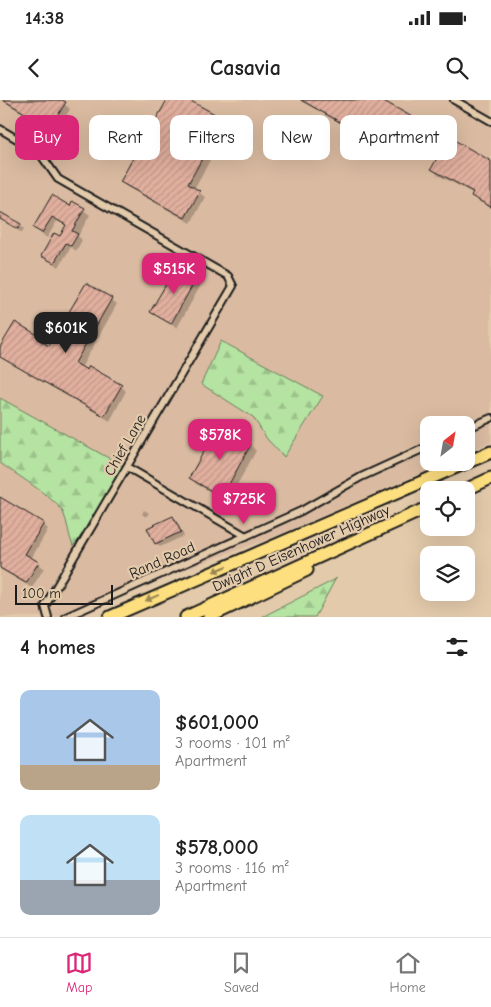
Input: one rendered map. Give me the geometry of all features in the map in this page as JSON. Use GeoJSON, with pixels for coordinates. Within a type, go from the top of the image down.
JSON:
{"type":"FeatureCollection","features":[{"type":"Feature","properties":{"kind":"highway","name":"Dwight D Eisenhower Highway"},"geometry":{"type":"LineString","coordinates":[[110,617],[491,452]]}},
{"type":"Feature","properties":{"kind":"highway"},"geometry":{"type":"LineString","coordinates":[[475,485],[491,478]]}},
{"type":"Feature","properties":{"kind":"highway","name":"Dwight D Eisenhower Highway"},"geometry":{"type":"LineString","coordinates":[[186,617],[420,511]]}},
{"type":"Feature","properties":{"kind":"highway"},"geometry":{"type":"LineString","coordinates":[[209,617],[302,573],[407,517]]}},
{"type":"Feature","properties":{"kind":"street"},"geometry":{"type":"LineString","coordinates":[[454,100],[491,121]]}},
{"type":"Feature","properties":{"kind":"street","name":"Chief Lane"},"geometry":{"type":"LineString","coordinates":[[0,129],[38,152],[58,179],[228,276],[233,286],[45,606],[48,617]]}},
{"type":"Feature","properties":{"kind":"street"},"geometry":{"type":"LineString","coordinates":[[475,425],[491,418]]}},
{"type":"Feature","properties":{"kind":"street","name":"Rand Road"},"geometry":{"type":"LineString","coordinates":[[66,617],[301,511],[361,477],[420,450]]}},
{"type":"Feature","properties":{"kind":"street"},"geometry":{"type":"LineString","coordinates":[[127,468],[246,536]]}},
{"type":"Feature","properties":{"kind":"shaded area"},"geometry":{"type":"Polygon","coordinates":[[[0,100],[491,100],[491,442],[475,449],[475,416],[420,416],[420,471],[426,471],[274,537],[188,568],[78,617],[0,617],[0,100]]]}},
{"type":"Feature","properties":{"kind":"green space"},"geometry":{"type":"Polygon","coordinates":[[[221,341],[323,396],[284,457],[267,439],[253,417],[201,384],[221,341]]]}},
{"type":"Feature","properties":{"kind":"green space"},"geometry":{"type":"Polygon","coordinates":[[[0,398],[123,466],[119,478],[79,540],[73,546],[65,516],[59,507],[34,486],[0,463],[0,398]]]}},
{"type":"Feature","properties":{"kind":"green space"},"geometry":{"type":"Polygon","coordinates":[[[335,579],[315,617],[262,617],[335,579]]]}},
{"type":"Feature","properties":{"kind":"building"},"geometry":{"type":"Polygon","coordinates":[[[3,100],[62,100],[66,102],[58,115],[28,115],[3,100]]]}},
{"type":"Feature","properties":{"kind":"building"},"geometry":{"type":"Polygon","coordinates":[[[167,100],[189,100],[217,115],[170,115],[170,160],[201,160],[188,184],[200,191],[185,218],[120,182],[132,160],[160,160],[158,115],[167,100]]]}},
{"type":"Feature","properties":{"kind":"building"},"geometry":{"type":"Polygon","coordinates":[[[301,100],[375,100],[379,102],[382,100],[409,115],[340,115],[340,122],[301,100]]]}},
{"type":"Feature","properties":{"kind":"building"},"geometry":{"type":"Polygon","coordinates":[[[457,142],[491,161],[491,207],[471,196],[473,192],[431,169],[436,160],[457,160],[457,142]]]}},
{"type":"Feature","properties":{"kind":"building"},"geometry":{"type":"Polygon","coordinates":[[[52,195],[70,206],[72,201],[85,208],[72,231],[78,234],[71,246],[66,243],[54,263],[41,256],[54,233],[60,236],[66,225],[52,217],[42,233],[33,228],[52,195]]]}},
{"type":"Feature","properties":{"kind":"building"},"geometry":{"type":"Polygon","coordinates":[[[0,212],[21,224],[18,229],[0,219],[0,212]]]}},
{"type":"Feature","properties":{"kind":"building"},"geometry":{"type":"Polygon","coordinates":[[[177,265],[197,277],[171,324],[150,312],[177,265]]]}},
{"type":"Feature","properties":{"kind":"building"},"geometry":{"type":"Polygon","coordinates":[[[86,283],[112,298],[75,363],[87,370],[89,366],[122,385],[104,416],[0,357],[0,347],[15,322],[43,338],[41,341],[49,346],[86,283]]]}},
{"type":"Feature","properties":{"kind":"building"},"geometry":{"type":"Polygon","coordinates":[[[218,426],[251,444],[222,497],[189,478],[218,426]]]}},
{"type":"Feature","properties":{"kind":"building"},"geometry":{"type":"Polygon","coordinates":[[[0,497],[44,523],[25,554],[39,562],[26,583],[0,568],[0,497]]]}},
{"type":"Feature","properties":{"kind":"building"},"geometry":{"type":"Polygon","coordinates":[[[173,516],[181,532],[155,544],[147,528],[173,516]]]}}]}
